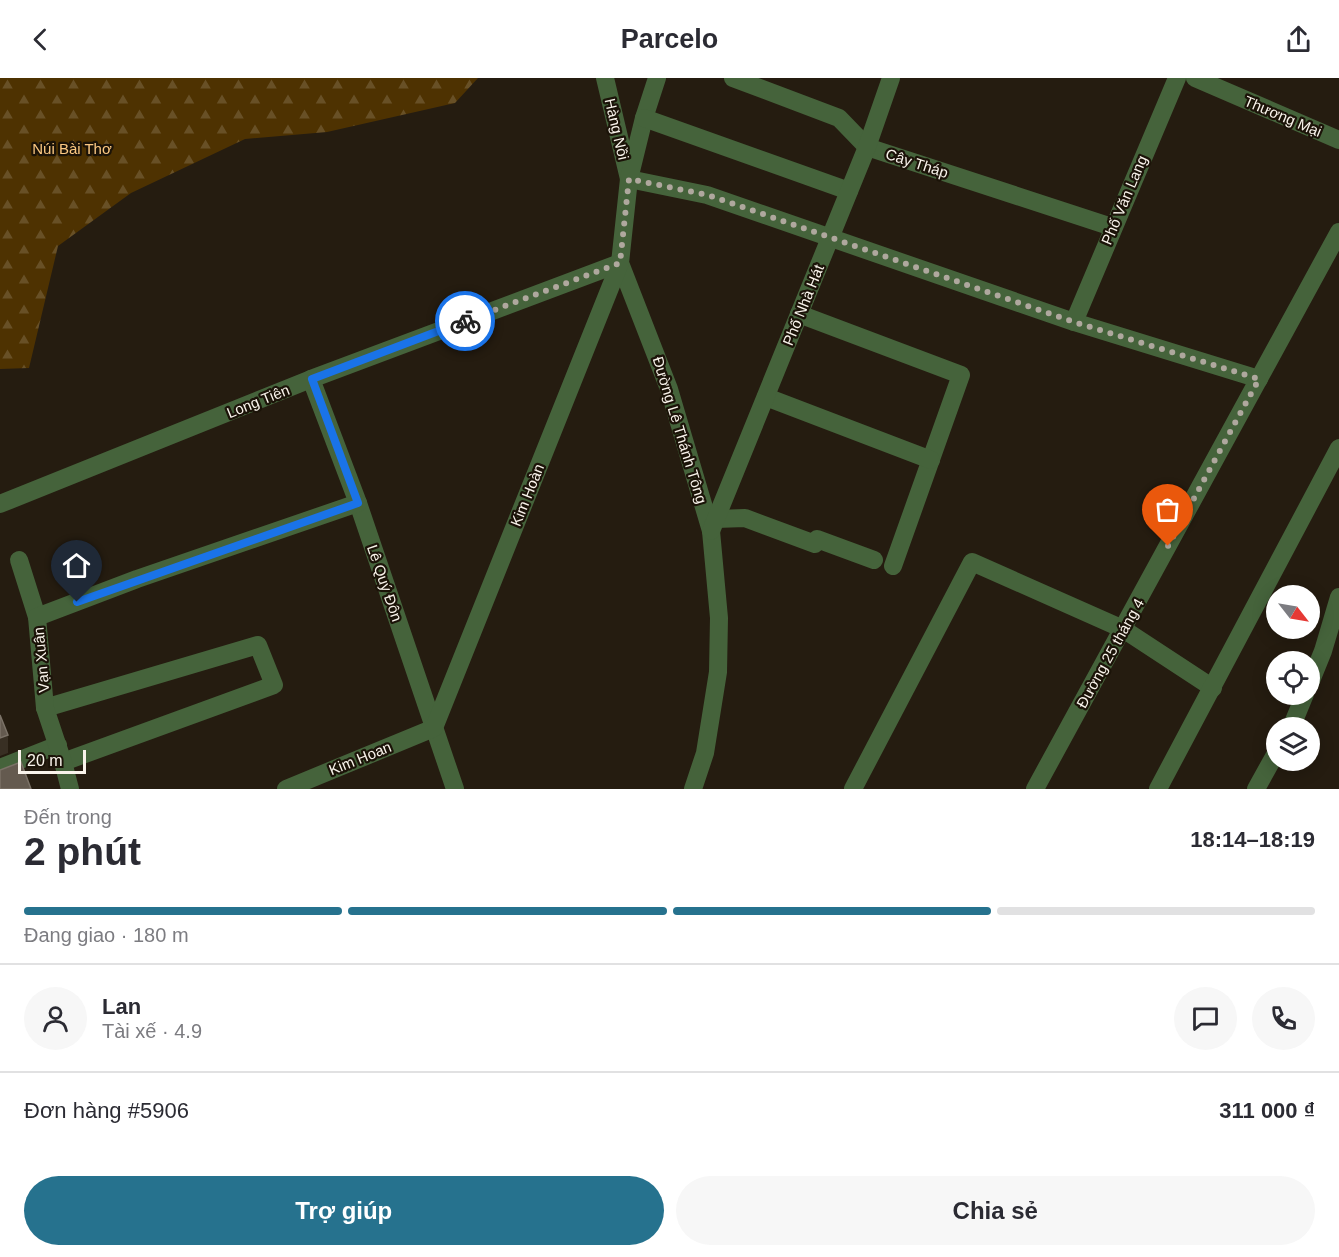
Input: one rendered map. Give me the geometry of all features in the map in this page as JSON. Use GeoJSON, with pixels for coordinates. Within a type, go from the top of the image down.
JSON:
{"type":"FeatureCollection","features":[{"type":"Feature","properties":{"kind":"street","name":"Hàng Nồi"},"geometry":{"type":"LineString","coordinates":[[605,78],[629,179]]}},
{"type":"Feature","properties":{"kind":"street","name":"Đường Lê Thánh Tông"},"geometry":{"type":"LineString","coordinates":[[657,78],[644,118],[629,179],[620,263],[669,389],[714,525],[719,618],[718,672],[705,753],[693,789]]}},
{"type":"Feature","properties":{"kind":"street","name":"Cây Tháp"},"geometry":{"type":"LineString","coordinates":[[733,78],[839,118],[867,147],[1112,227]]}},
{"type":"Feature","properties":{"kind":"street","name":"Phố Nhà Hát"},"geometry":{"type":"LineString","coordinates":[[714,525],[867,147],[891,78]]}},
{"type":"Feature","properties":{"kind":"street","name":"Phố Văn Lang"},"geometry":{"type":"LineString","coordinates":[[1074,322],[1112,227],[1177,78]]}},
{"type":"Feature","properties":{"kind":"street","name":"Thương Mại"},"geometry":{"type":"LineString","coordinates":[[1195,78],[1339,140]]}},
{"type":"Feature","properties":{"kind":"street"},"geometry":{"type":"LineString","coordinates":[[644,118],[849,191]]}},
{"type":"Feature","properties":{"kind":"street"},"geometry":{"type":"LineString","coordinates":[[629,179],[708,195],[1074,322],[1259,379]]}},
{"type":"Feature","properties":{"kind":"street","name":"Đường 25 tháng 4"},"geometry":{"type":"LineString","coordinates":[[1035,789],[1339,232]]}},
{"type":"Feature","properties":{"kind":"street","name":"Long Tiên"},"geometry":{"type":"LineString","coordinates":[[0,504],[312,379],[620,263]]}},
{"type":"Feature","properties":{"kind":"street","name":"Kim Hoàn"},"geometry":{"type":"LineString","coordinates":[[435,728],[620,263]]}},
{"type":"Feature","properties":{"kind":"street"},"geometry":{"type":"LineString","coordinates":[[799,314],[961,375],[893,566]]}},
{"type":"Feature","properties":{"kind":"street","name":"Lê Quý Đôn"},"geometry":{"type":"LineString","coordinates":[[312,379],[358,503],[455,789]]}},
{"type":"Feature","properties":{"kind":"street"},"geometry":{"type":"LineString","coordinates":[[765,397],[932,460]]}},
{"type":"Feature","properties":{"kind":"street"},"geometry":{"type":"LineString","coordinates":[[1158,789],[1339,448]]}},
{"type":"Feature","properties":{"kind":"street","name":"Vạn Xuân"},"geometry":{"type":"LineString","coordinates":[[70,789],[45,708],[37,616],[358,503]]}},
{"type":"Feature","properties":{"kind":"street"},"geometry":{"type":"LineString","coordinates":[[714,525],[745,518],[814,544],[817,539],[874,560]]}},
{"type":"Feature","properties":{"kind":"street"},"geometry":{"type":"LineString","coordinates":[[19,560],[37,616]]}},
{"type":"Feature","properties":{"kind":"street"},"geometry":{"type":"LineString","coordinates":[[853,789],[972,562],[1123,629],[1213,688]]}},
{"type":"Feature","properties":{"kind":"street"},"geometry":{"type":"LineString","coordinates":[[1320,658],[1339,597]]}},
{"type":"Feature","properties":{"kind":"street"},"geometry":{"type":"LineString","coordinates":[[0,768],[61,754],[274,685],[258,645],[45,708]]}},
{"type":"Feature","properties":{"kind":"street","name":"Kim Hoan"},"geometry":{"type":"LineString","coordinates":[[286,789],[435,728]]}},
{"type":"Feature","properties":{"kind":"street"},"geometry":{"type":"LineString","coordinates":[[1256,789],[1266,771]]}},
{"type":"Feature","properties":{"kind":"green space","name":"Núi Bài Thơ"},"geometry":{"type":"Polygon","coordinates":[[[0,78],[478,78],[455,103],[327,132],[245,139],[131,193],[58,246],[29,368],[0,369],[0,78]]]}},
{"type":"Feature","properties":{"kind":"building"},"geometry":{"type":"Polygon","coordinates":[[[0,715],[8,735],[0,738],[0,715]]]}},
{"type":"Feature","properties":{"kind":"building"},"geometry":{"type":"Polygon","coordinates":[[[21,762],[31,789],[0,789],[0,770],[21,762]]]}},
{"type":"Feature","properties":{"kind":"way so far"},"geometry":{"type":"LineString","coordinates":[[465,321],[620,263],[629,179],[708,195],[1074,322],[1259,379],[1168,546]]}},
{"type":"Feature","properties":{"kind":"route"},"geometry":{"type":"LineString","coordinates":[[77,602],[358,503],[312,379],[465,321]]}}]}
